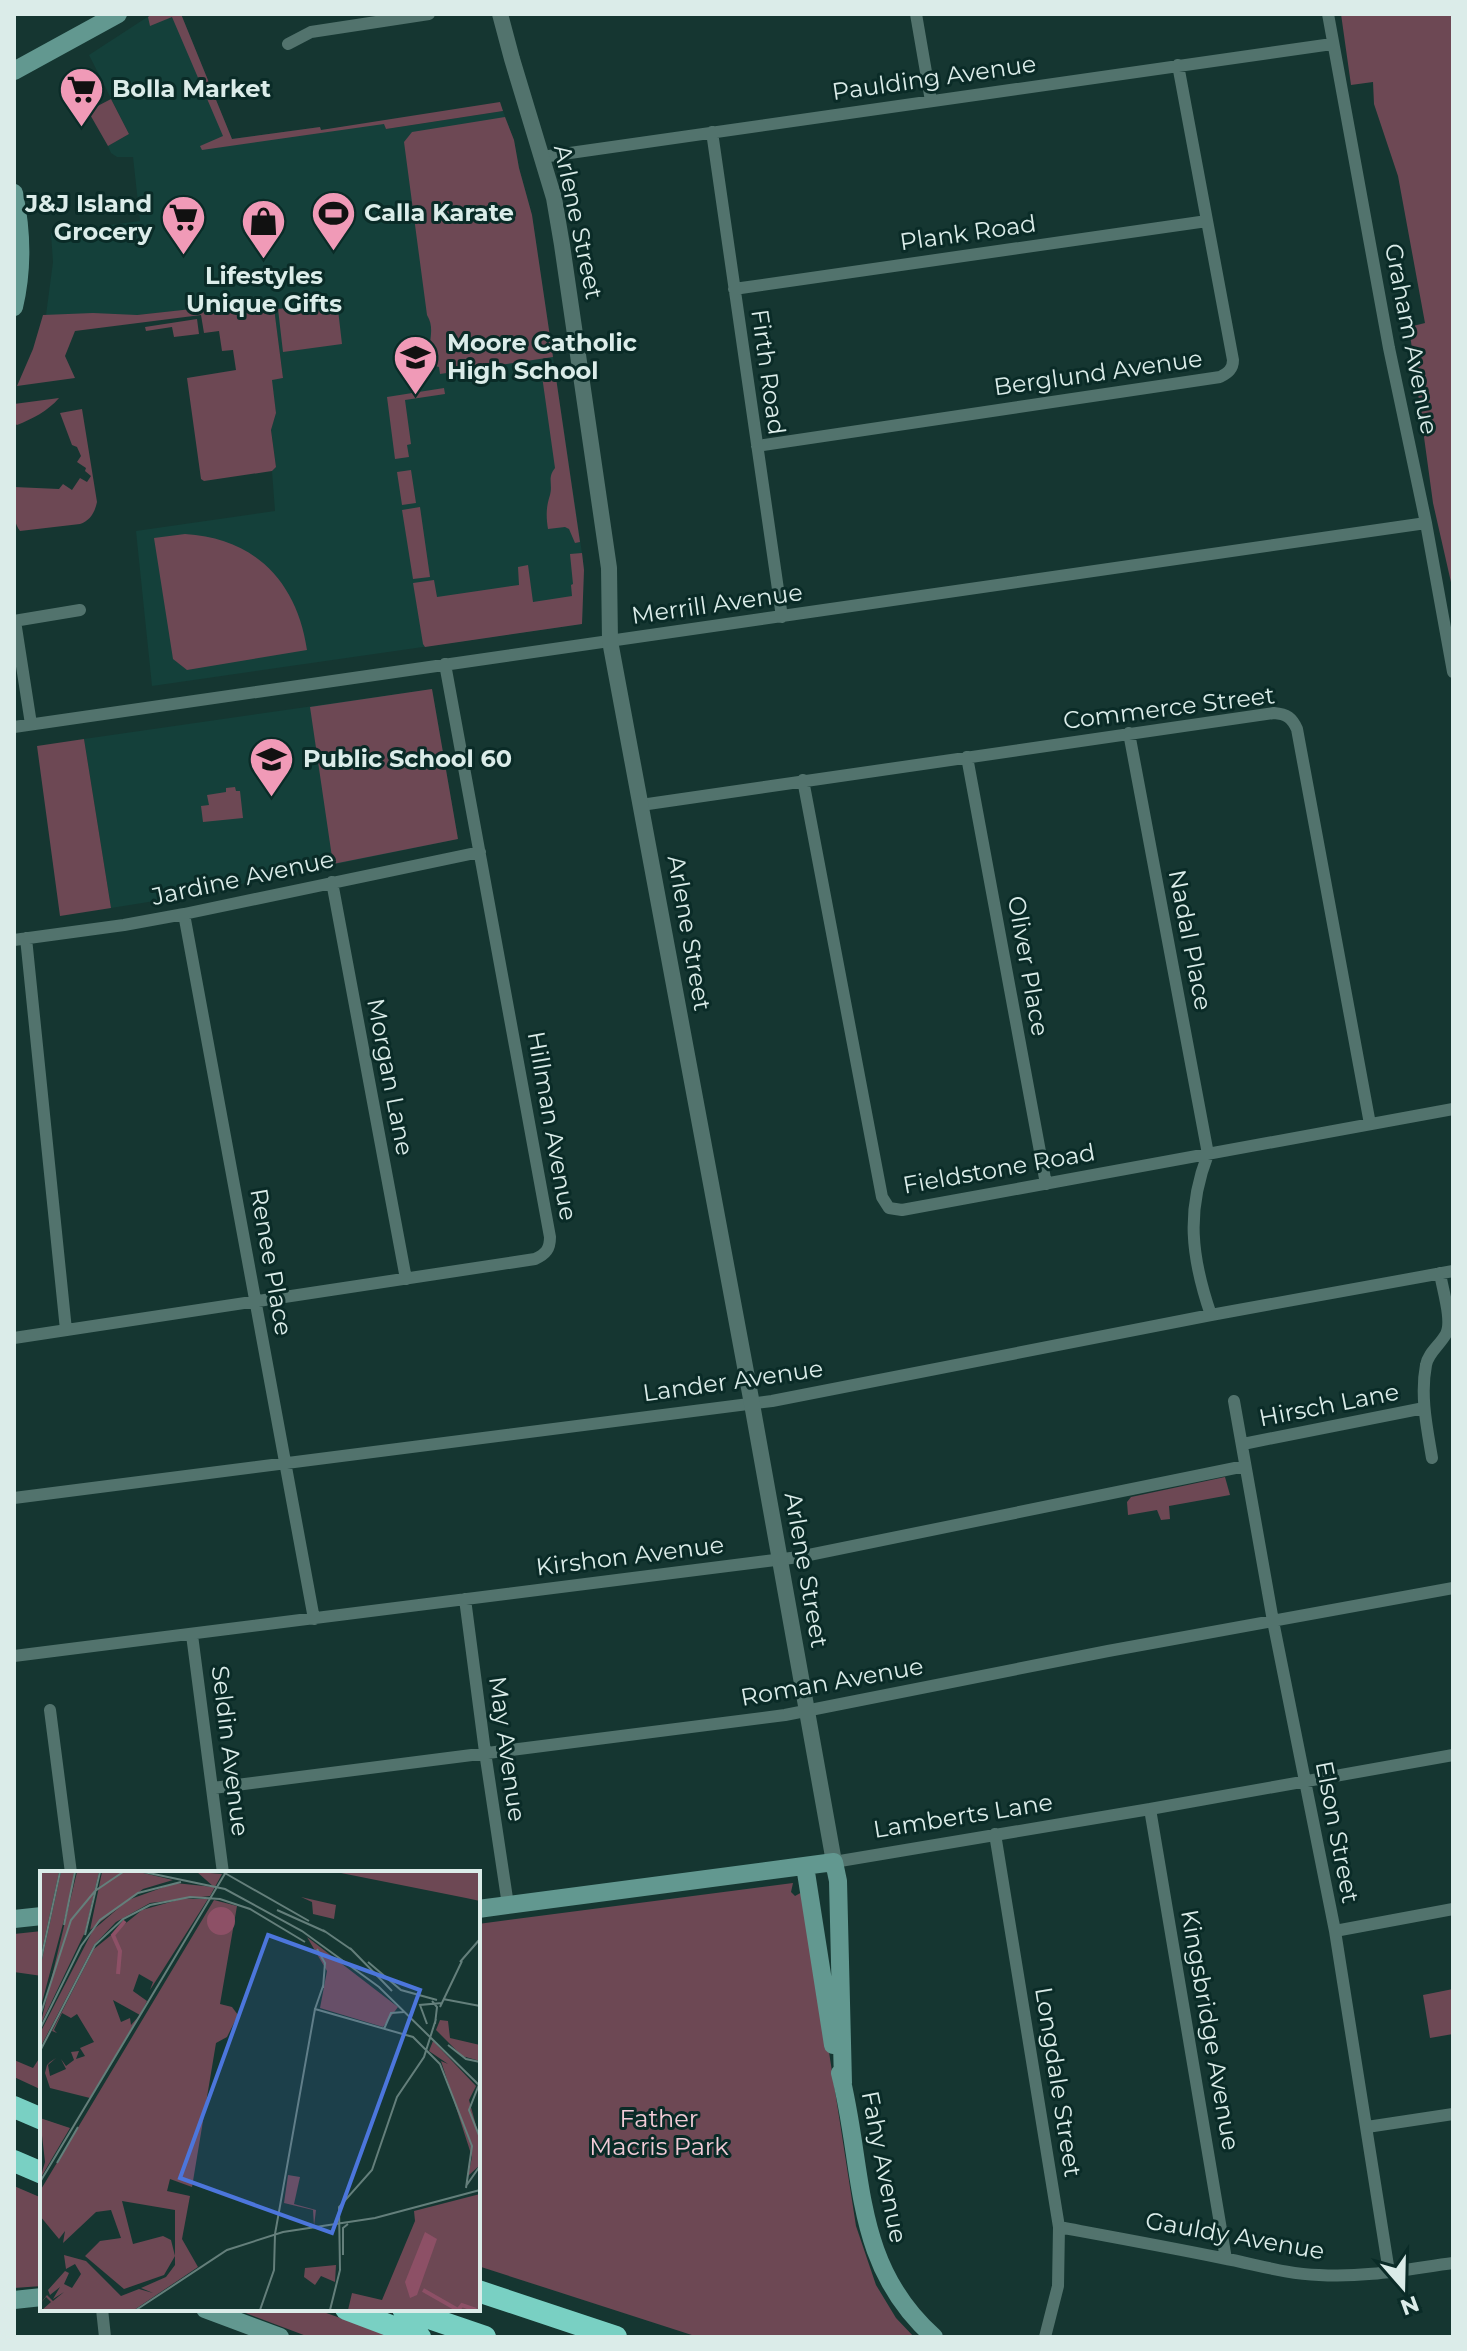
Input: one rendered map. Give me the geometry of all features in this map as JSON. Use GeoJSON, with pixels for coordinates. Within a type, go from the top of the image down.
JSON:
{"type":"FeatureCollection","features":[{"type":"Feature","properties":{"kind":"highway"},"geometry":{"type":"LineString","coordinates":[[14,2091],[40,2101]]}},
{"type":"Feature","properties":{"kind":"highway"},"geometry":{"type":"LineString","coordinates":[[14,2107],[40,2118]]}},
{"type":"Feature","properties":{"kind":"highway"},"geometry":{"type":"LineString","coordinates":[[14,2161],[40,2172]]}},
{"type":"Feature","properties":{"kind":"highway"},"geometry":{"type":"LineString","coordinates":[[480,2292],[616,2337]]}},
{"type":"Feature","properties":{"kind":"highway"},"geometry":{"type":"LineString","coordinates":[[351,2311],[420,2337]]}},
{"type":"Feature","properties":{"kind":"highway"},"geometry":{"type":"LineString","coordinates":[[409,2311],[485,2337]]}},
{"type":"Feature","properties":{"kind":"main road"},"geometry":{"type":"LineString","coordinates":[[14,71],[118,14]]}},
{"type":"Feature","properties":{"kind":"main road"},"geometry":{"type":"LineString","coordinates":[[14,193],[21,242],[14,307]]}},
{"type":"Feature","properties":{"kind":"main road","name":"Lamberts Lane"},"geometry":{"type":"LineString","coordinates":[[480,1909],[834,1862]]}},
{"type":"Feature","properties":{"kind":"main road","name":"Fahy Avenue"},"geometry":{"type":"LineString","coordinates":[[834,1862],[838,1881],[843,2083]]}},
{"type":"Feature","properties":{"kind":"main road","name":"Fahy Avenue"},"geometry":{"type":"LineString","coordinates":[[805,1866],[834,2048],[870,2240],[897,2296],[934,2337]]}},
{"type":"Feature","properties":{"kind":"main road"},"geometry":{"type":"LineString","coordinates":[[14,1919],[40,1916]]}},
{"type":"Feature","properties":{"kind":"main road"},"geometry":{"type":"LineString","coordinates":[[14,2300],[40,2297]]}},
{"type":"Feature","properties":{"kind":"main road"},"geometry":{"type":"LineString","coordinates":[[209,2311],[251,2332],[280,2337]]}},
{"type":"Feature","properties":{"kind":"street"},"geometry":{"type":"LineString","coordinates":[[288,44],[311,32],[429,14]]}},
{"type":"Feature","properties":{"kind":"street","name":"Arlene Street"},"geometry":{"type":"LineString","coordinates":[[500,14],[554,198],[609,568],[610,641],[834,1862]]}},
{"type":"Feature","properties":{"kind":"street"},"geometry":{"type":"LineString","coordinates":[[916,14],[931,101]]}},
{"type":"Feature","properties":{"kind":"street","name":"Graham Avenue"},"geometry":{"type":"LineString","coordinates":[[1328,14],[1389,348],[1453,672]]}},
{"type":"Feature","properties":{"kind":"street","name":"Paulding Avenue"},"geometry":{"type":"LineString","coordinates":[[542,157],[1332,44]]}},
{"type":"Feature","properties":{"kind":"street","name":"Berglund Avenue"},"geometry":{"type":"LineString","coordinates":[[757,446],[1220,377],[1228,373],[1233,360],[1178,65]]}},
{"type":"Feature","properties":{"kind":"street","name":"Firth Road"},"geometry":{"type":"LineString","coordinates":[[712,132],[782,617]]}},
{"type":"Feature","properties":{"kind":"street","name":"Plank Road"},"geometry":{"type":"LineString","coordinates":[[734,289],[1207,221]]}},
{"type":"Feature","properties":{"kind":"street","name":"Merrill Avenue"},"geometry":{"type":"LineString","coordinates":[[14,727],[1426,523]]}},
{"type":"Feature","properties":{"kind":"street"},"geometry":{"type":"LineString","coordinates":[[31,724],[14,621],[80,610]]}},
{"type":"Feature","properties":{"kind":"street","name":"Hillman Avenue"},"geometry":{"type":"LineString","coordinates":[[14,1338],[544,1256],[550,1244],[445,664]]}},
{"type":"Feature","properties":{"kind":"street","name":"Commerce Street"},"geometry":{"type":"LineString","coordinates":[[641,805],[1274,713],[1289,717],[1297,729],[1370,1124]]}},
{"type":"Feature","properties":{"kind":"street","name":"Nadal Place"},"geometry":{"type":"LineString","coordinates":[[1129,733],[1208,1154]]}},
{"type":"Feature","properties":{"kind":"street","name":"Oliver Place"},"geometry":{"type":"LineString","coordinates":[[967,757],[1046,1184]]}},
{"type":"Feature","properties":{"kind":"street","name":"Fieldstone Road"},"geometry":{"type":"LineString","coordinates":[[803,780],[885,1203],[889,1208],[902,1210],[1453,1109]]}},
{"type":"Feature","properties":{"kind":"street","name":"Jardine Avenue"},"geometry":{"type":"LineString","coordinates":[[20,939],[184,914],[480,852]]}},
{"type":"Feature","properties":{"kind":"street","name":"Morgan Lane"},"geometry":{"type":"LineString","coordinates":[[332,882],[406,1279]]}},
{"type":"Feature","properties":{"kind":"street","name":"Renee Place"},"geometry":{"type":"LineString","coordinates":[[184,914],[314,1619]]}},
{"type":"Feature","properties":{"kind":"street"},"geometry":{"type":"LineString","coordinates":[[20,939],[66,1330]]}},
{"type":"Feature","properties":{"kind":"street"},"geometry":{"type":"LineString","coordinates":[[1208,1154],[1193,1208],[1197,1263],[1211,1315]]}},
{"type":"Feature","properties":{"kind":"street","name":"Lander Avenue"},"geometry":{"type":"LineString","coordinates":[[14,1498],[752,1404],[1446,1272]]}},
{"type":"Feature","properties":{"kind":"street","name":"Hirsch Lane"},"geometry":{"type":"LineString","coordinates":[[1432,1458],[1424,1408],[1427,1359],[1447,1332],[1449,1323],[1446,1272]]}},
{"type":"Feature","properties":{"kind":"street","name":"Elson Street"},"geometry":{"type":"LineString","coordinates":[[1234,1401],[1273,1621],[1335,1931],[1389,2272]]}},
{"type":"Feature","properties":{"kind":"street","name":"Hirsch Lane"},"geometry":{"type":"LineString","coordinates":[[1243,1444],[1424,1408]]}},
{"type":"Feature","properties":{"kind":"street","name":"Kirshon Avenue"},"geometry":{"type":"LineString","coordinates":[[14,1656],[780,1559],[1245,1466]]}},
{"type":"Feature","properties":{"kind":"street","name":"Roman Avenue"},"geometry":{"type":"LineString","coordinates":[[213,1788],[807,1711],[1453,1588]]}},
{"type":"Feature","properties":{"kind":"street","name":"May Avenue"},"geometry":{"type":"LineString","coordinates":[[465,1599],[508,1905]]}},
{"type":"Feature","properties":{"kind":"street","name":"Seldin Avenue"},"geometry":{"type":"LineString","coordinates":[[192,1635],[223,1871]]}},
{"type":"Feature","properties":{"kind":"street"},"geometry":{"type":"LineString","coordinates":[[50,1710],[71,1871]]}},
{"type":"Feature","properties":{"kind":"street","name":"Lamberts Lane"},"geometry":{"type":"LineString","coordinates":[[834,1862],[1453,1755]]}},
{"type":"Feature","properties":{"kind":"street","name":"Kingsbridge Avenue"},"geometry":{"type":"LineString","coordinates":[[1150,1809],[1226,2259]]}},
{"type":"Feature","properties":{"kind":"street","name":"Longdale Street"},"geometry":{"type":"LineString","coordinates":[[995,1834],[1059,2227],[1058,2286],[1045,2337]]}},
{"type":"Feature","properties":{"kind":"street"},"geometry":{"type":"LineString","coordinates":[[1335,1931],[1453,1909]]}},
{"type":"Feature","properties":{"kind":"street"},"geometry":{"type":"LineString","coordinates":[[1367,2127],[1453,2114]]}},
{"type":"Feature","properties":{"kind":"street","name":"Gauldy Avenue"},"geometry":{"type":"LineString","coordinates":[[1059,2227],[1288,2273],[1351,2276],[1453,2263]]}},
{"type":"Feature","properties":{"kind":"street"},"geometry":{"type":"LineString","coordinates":[[102,2311],[105,2337]]}},
{"type":"Feature","properties":{"kind":"shaded area","name":"Moore Catholic High School"},"geometry":{"type":"Polygon","coordinates":[[[152,14],[181,14],[232,139],[385,121],[386,129],[503,111],[514,140],[532,215],[582,553],[582,624],[152,686],[136,531],[275,511],[272,471],[276,467],[271,429],[276,413],[271,379],[283,378],[273,301],[137,315],[46,315],[53,262],[51,233],[140,221],[133,157],[117,157],[108,146],[129,134],[89,55],[152,14]]]}},
{"type":"Feature","properties":{"kind":"shaded area","name":"Public School 60"},"geometry":{"type":"Polygon","coordinates":[[[432,689],[458,839],[111,908],[84,739],[432,689]]]}},
{"type":"Feature","properties":{"kind":"green space"},"geometry":{"type":"Polygon","coordinates":[[[152,14],[181,14],[232,139],[320,127],[321,130],[500,102],[503,111],[386,129],[384,124],[202,150],[200,146],[223,136],[172,17],[150,26],[148,17],[152,14]]]}},
{"type":"Feature","properties":{"kind":"green space"},"geometry":{"type":"Polygon","coordinates":[[[1341,14],[1453,14],[1453,591],[1433,503],[1409,327],[1425,323],[1398,176],[1374,104],[1373,82],[1351,85],[1341,14]]]}},
{"type":"Feature","properties":{"kind":"green space"},"geometry":{"type":"Polygon","coordinates":[[[111,99],[129,134],[108,146],[88,111],[111,99]]]}},
{"type":"Feature","properties":{"kind":"green space"},"geometry":{"type":"Polygon","coordinates":[[[505,117],[514,140],[532,215],[553,357],[440,374],[430,350],[431,326],[404,142],[412,132],[505,117]]]}},
{"type":"Feature","properties":{"kind":"green space"},"geometry":{"type":"Polygon","coordinates":[[[273,300],[283,378],[272,380],[276,413],[271,430],[276,467],[272,471],[201,479],[187,378],[236,370],[233,350],[222,351],[219,331],[204,333],[201,315],[75,331],[65,356],[75,378],[17,386],[43,315],[137,315],[273,300]]]}},
{"type":"Feature","properties":{"kind":"green space"},"geometry":{"type":"Polygon","coordinates":[[[337,301],[342,344],[283,352],[278,309],[337,301]]]}},
{"type":"Feature","properties":{"kind":"green space"},"geometry":{"type":"Polygon","coordinates":[[[197,319],[199,334],[174,337],[172,327],[146,331],[145,327],[197,319]]]}},
{"type":"Feature","properties":{"kind":"green space"},"geometry":{"type":"Polygon","coordinates":[[[555,371],[580,542],[575,543],[569,529],[548,529],[547,524],[551,478],[555,468],[542,376],[545,372],[555,371]]]}},
{"type":"Feature","properties":{"kind":"green space"},"geometry":{"type":"Polygon","coordinates":[[[444,388],[445,394],[405,400],[411,444],[407,445],[409,457],[395,459],[387,397],[444,388]]]}},
{"type":"Feature","properties":{"kind":"green space"},"geometry":{"type":"Polygon","coordinates":[[[59,398],[34,417],[17,425],[14,423],[14,404],[59,398]]]}},
{"type":"Feature","properties":{"kind":"green space"},"geometry":{"type":"Polygon","coordinates":[[[82,409],[97,502],[93,513],[80,524],[20,531],[14,516],[14,487],[59,489],[63,484],[72,490],[80,478],[87,482],[91,476],[77,462],[81,456],[77,447],[72,445],[60,413],[82,409]]]}},
{"type":"Feature","properties":{"kind":"green space"},"geometry":{"type":"Polygon","coordinates":[[[411,470],[416,503],[402,505],[397,472],[411,470]]]}},
{"type":"Feature","properties":{"kind":"green space"},"geometry":{"type":"Polygon","coordinates":[[[420,507],[430,577],[413,579],[402,510],[420,507]]]}},
{"type":"Feature","properties":{"kind":"green space"},"geometry":{"type":"Polygon","coordinates":[[[185,534],[232,544],[268,568],[294,604],[307,650],[187,670],[173,659],[154,538],[185,534]]]}},
{"type":"Feature","properties":{"kind":"green space"},"geometry":{"type":"Polygon","coordinates":[[[582,553],[582,624],[425,647],[423,644],[413,583],[434,580],[437,597],[519,585],[518,567],[528,565],[533,602],[572,596],[570,554],[582,553]]]}},
{"type":"Feature","properties":{"kind":"green space"},"geometry":{"type":"Polygon","coordinates":[[[432,689],[458,839],[333,864],[310,707],[432,689]]]}},
{"type":"Feature","properties":{"kind":"green space"},"geometry":{"type":"Polygon","coordinates":[[[84,739],[111,908],[60,916],[37,746],[84,739]]]}},
{"type":"Feature","properties":{"kind":"green space"},"geometry":{"type":"Polygon","coordinates":[[[235,787],[236,791],[240,791],[243,818],[203,822],[201,806],[209,805],[207,795],[235,787]]]}},
{"type":"Feature","properties":{"kind":"green space"},"geometry":{"type":"Polygon","coordinates":[[[1225,1477],[1230,1495],[1169,1506],[1170,1519],[1161,1520],[1157,1510],[1128,1515],[1127,1502],[1131,1497],[1225,1477]]]}},
{"type":"Feature","properties":{"kind":"green space","name":"Father Macris Park"},"geometry":{"type":"Polygon","coordinates":[[[793,1883],[791,1892],[795,1896],[804,1891],[856,2226],[876,2285],[896,2318],[914,2337],[698,2337],[480,2267],[480,1924],[793,1883]]]}},
{"type":"Feature","properties":{"kind":"green space"},"geometry":{"type":"Polygon","coordinates":[[[40,1931],[40,1976],[14,1972],[14,1934],[40,1931]]]}},
{"type":"Feature","properties":{"kind":"green space"},"geometry":{"type":"Polygon","coordinates":[[[1453,1989],[1453,2034],[1430,2038],[1423,1995],[1453,1989]]]}},
{"type":"Feature","properties":{"kind":"green space"},"geometry":{"type":"Polygon","coordinates":[[[40,2057],[40,2089],[14,2077],[14,2060],[33,2068],[40,2057]]]}},
{"type":"Feature","properties":{"kind":"green space"},"geometry":{"type":"Polygon","coordinates":[[[14,2186],[40,2197],[40,2286],[14,2288],[14,2186]]]}},
{"type":"Feature","properties":{"kind":"green space"},"geometry":{"type":"Polygon","coordinates":[[[240,2311],[321,2311],[394,2337],[309,2337],[240,2311]]]}},
{"type":"Feature","properties":{"kind":"place","name":"Bolla Market"},"geometry":{"type":"Point","coordinates":[81,128]}},
{"type":"Feature","properties":{"kind":"place","name":"Calla Karate"},"geometry":{"type":"Point","coordinates":[333,252]}},
{"type":"Feature","properties":{"kind":"place","name":"J&J Island Grocery"},"geometry":{"type":"Point","coordinates":[183,257]}},
{"type":"Feature","properties":{"kind":"place","name":"Lifestyles Unique Gifts"},"geometry":{"type":"Point","coordinates":[264,261]}},
{"type":"Feature","properties":{"kind":"place","name":"Moore Catholic High School"},"geometry":{"type":"Point","coordinates":[416,396]}},
{"type":"Feature","properties":{"kind":"place","name":"Public School 60"},"geometry":{"type":"Point","coordinates":[272,798]}}]}
